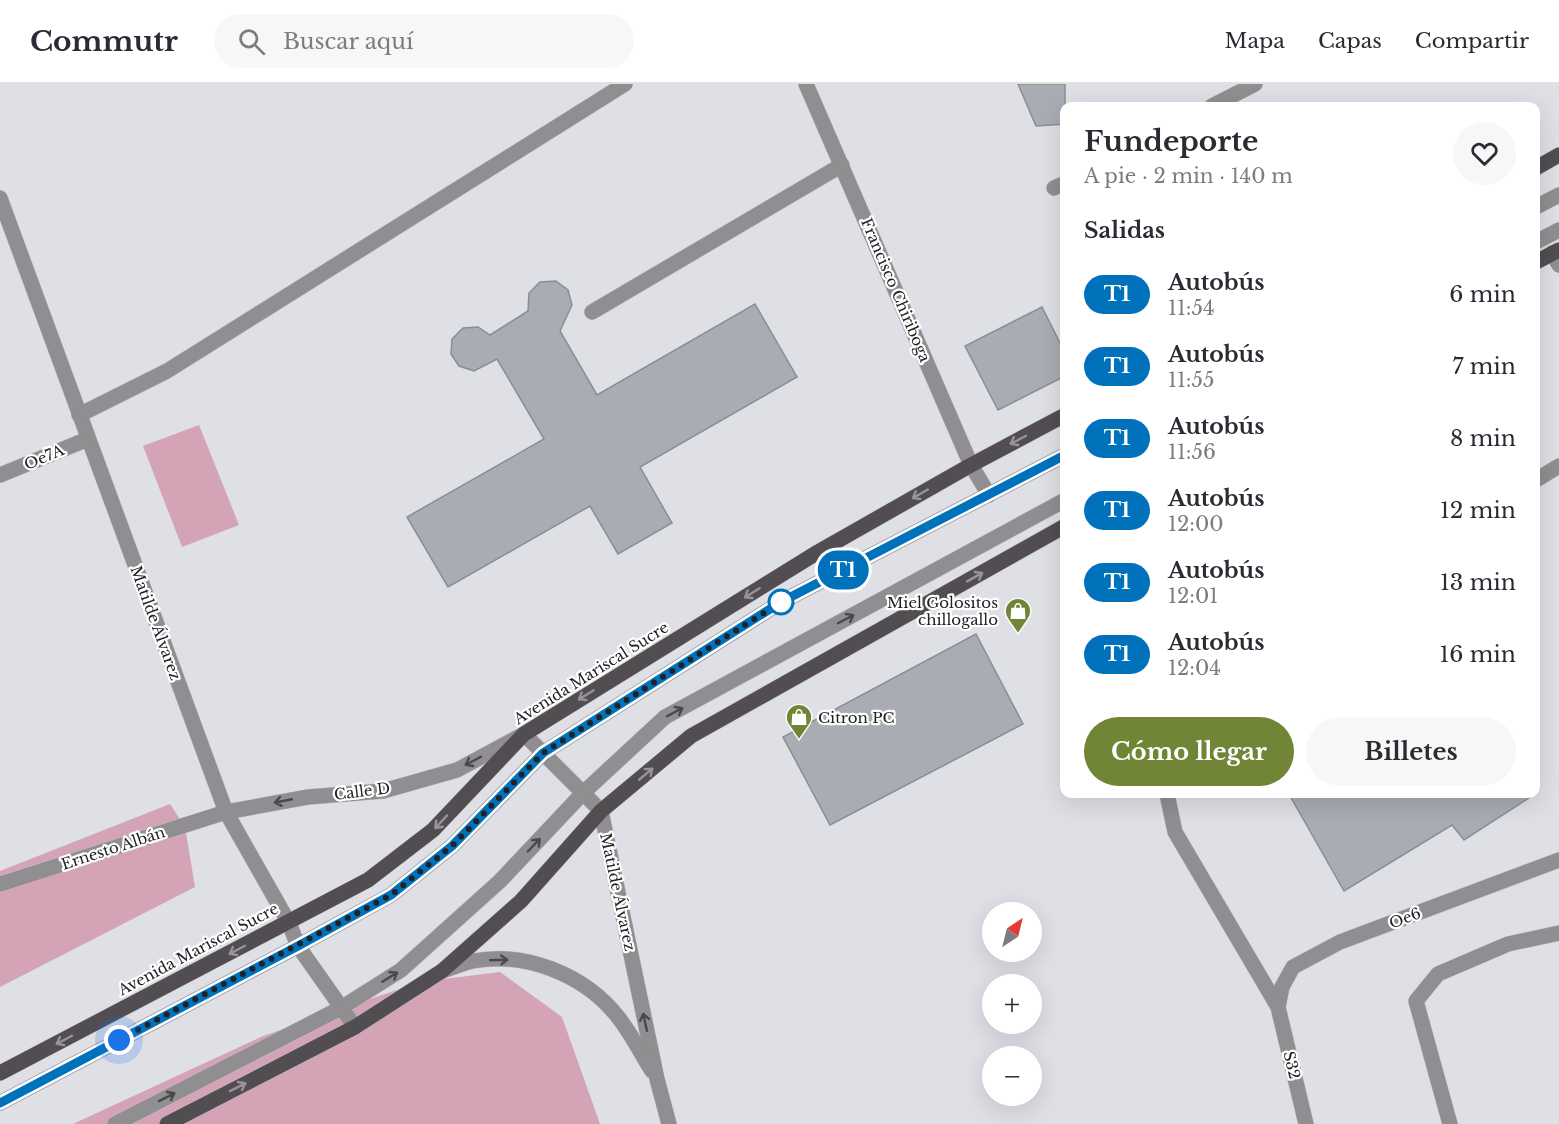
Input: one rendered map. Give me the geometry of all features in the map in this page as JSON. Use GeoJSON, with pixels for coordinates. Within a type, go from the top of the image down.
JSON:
{"type":"FeatureCollection","features":[{"type":"Feature","properties":{"kind":"main road"},"geometry":{"type":"LineString","coordinates":[[1540,166],[1559,156]]}},
{"type":"Feature","properties":{"kind":"main road"},"geometry":{"type":"LineString","coordinates":[[1540,261],[1557,256]]}},
{"type":"Feature","properties":{"kind":"main road","name":"Avenida Mariscal Sucre"},"geometry":{"type":"LineString","coordinates":[[0,1073],[368,880],[433,830],[524,734],[818,552],[971,465],[1060,418]]}},
{"type":"Feature","properties":{"kind":"main road"},"geometry":{"type":"LineString","coordinates":[[167,1124],[355,1027],[442,971],[521,901],[601,811],[691,736],[1060,529]]}},
{"type":"Feature","properties":{"kind":"street"},"geometry":{"type":"LineString","coordinates":[[79,415],[167,371],[625,84]]}},
{"type":"Feature","properties":{"kind":"street","name":"Francisco Chiriboga"},"geometry":{"type":"LineString","coordinates":[[806,84],[971,465],[989,495]]}},
{"type":"Feature","properties":{"kind":"street"},"geometry":{"type":"LineString","coordinates":[[1220,102],[1255,84]]}},
{"type":"Feature","properties":{"kind":"street"},"geometry":{"type":"LineString","coordinates":[[592,312],[842,165]]}},
{"type":"Feature","properties":{"kind":"street"},"geometry":{"type":"LineString","coordinates":[[1540,205],[1559,195]]}},
{"type":"Feature","properties":{"kind":"street","name":"Matilde Álvarez"},"geometry":{"type":"LineString","coordinates":[[0,198],[226,812],[289,922],[298,946],[355,1027]]}},
{"type":"Feature","properties":{"kind":"street"},"geometry":{"type":"LineString","coordinates":[[1540,240],[1559,230]]}},
{"type":"Feature","properties":{"kind":"street","name":"Oe7A"},"geometry":{"type":"LineString","coordinates":[[0,475],[88,439]]}},
{"type":"Feature","properties":{"kind":"street"},"geometry":{"type":"LineString","coordinates":[[0,1103],[391,895],[452,846],[543,753],[781,602],[1060,458]]}},
{"type":"Feature","properties":{"kind":"street"},"geometry":{"type":"LineString","coordinates":[[1540,478],[1559,466]]}},
{"type":"Feature","properties":{"kind":"street"},"geometry":{"type":"LineString","coordinates":[[115,1124],[341,1008],[401,970],[500,881],[583,793],[665,717],[1060,503]]}},
{"type":"Feature","properties":{"kind":"street","name":"Matilde Álvarez"},"geometry":{"type":"LineString","coordinates":[[524,734],[601,811],[657,1079],[669,1124]]}},
{"type":"Feature","properties":{"kind":"street","name":"Calle D"},"geometry":{"type":"LineString","coordinates":[[226,812],[308,796],[383,791],[457,770],[524,734]]}},
{"type":"Feature","properties":{"kind":"street"},"geometry":{"type":"LineString","coordinates":[[1168,798],[1175,831],[1278,1007]]}},
{"type":"Feature","properties":{"kind":"street","name":"Ernesto Albán"},"geometry":{"type":"LineString","coordinates":[[0,884],[226,812]]}},
{"type":"Feature","properties":{"kind":"street","name":"Oe6"},"geometry":{"type":"LineString","coordinates":[[1278,1007],[1282,987],[1293,967],[1340,942],[1559,860]]}},
{"type":"Feature","properties":{"kind":"street"},"geometry":{"type":"LineString","coordinates":[[1450,1124],[1416,1001],[1438,974],[1508,944],[1559,933]]}},
{"type":"Feature","properties":{"kind":"street","name":"Matilde Álvarez"},"geometry":{"type":"LineString","coordinates":[[442,971],[474,961],[506,959],[538,964],[568,976],[595,993],[618,1017],[657,1079]]}},
{"type":"Feature","properties":{"kind":"street","name":"S32"},"geometry":{"type":"LineString","coordinates":[[1278,1007],[1306,1124]]}},
{"type":"Feature","properties":{"kind":"shaded area"},"geometry":{"type":"Polygon","coordinates":[[[199,425],[239,525],[182,547],[143,446],[199,425]]]}},
{"type":"Feature","properties":{"kind":"shaded area"},"geometry":{"type":"Polygon","coordinates":[[[170,804],[185,827],[195,887],[0,987],[0,871],[170,804]]]}},
{"type":"Feature","properties":{"kind":"shaded area"},"geometry":{"type":"Polygon","coordinates":[[[500,972],[562,1017],[600,1124],[73,1124],[263,1036],[420,982],[500,972]]]}},
{"type":"Feature","properties":{"kind":"building"},"geometry":{"type":"Polygon","coordinates":[[[1018,84],[1065,84],[1065,102],[1060,102],[1060,124],[1036,126],[1018,84]]]}},
{"type":"Feature","properties":{"kind":"building"},"geometry":{"type":"Polygon","coordinates":[[[556,281],[568,290],[572,305],[560,331],[597,395],[755,304],[797,377],[640,467],[672,523],[618,554],[590,506],[448,587],[407,517],[544,439],[497,359],[474,371],[459,366],[451,354],[452,339],[463,328],[478,327],[490,335],[528,311],[529,293],[540,282],[556,281]]]}},
{"type":"Feature","properties":{"kind":"building"},"geometry":{"type":"Polygon","coordinates":[[[1042,307],[1060,343],[1060,379],[998,410],[965,346],[1042,307]]]}},
{"type":"Feature","properties":{"kind":"building"},"geometry":{"type":"Polygon","coordinates":[[[976,634],[1023,724],[830,825],[783,737],[976,634]]]}},
{"type":"Feature","properties":{"kind":"building"},"geometry":{"type":"Polygon","coordinates":[[[1291,798],[1529,798],[1464,840],[1452,825],[1344,891],[1291,798]]]}},
{"type":"Feature","properties":{"kind":"bus line","name":"T1"},"geometry":{"type":"LineString","coordinates":[[0,1103],[391,895],[452,846],[543,753],[781,602],[1060,458]]}},
{"type":"Feature","properties":{"kind":"place","name":"Miel Golositos chillogallo"},"geometry":{"type":"Point","coordinates":[1018,634]}},
{"type":"Feature","properties":{"kind":"place","name":"Citron PC"},"geometry":{"type":"Point","coordinates":[799,740]}},
{"type":"Feature","properties":{"kind":"route"},"geometry":{"type":"LineString","coordinates":[[119,1040],[391,895],[452,846],[543,753],[781,602]]}}]}
